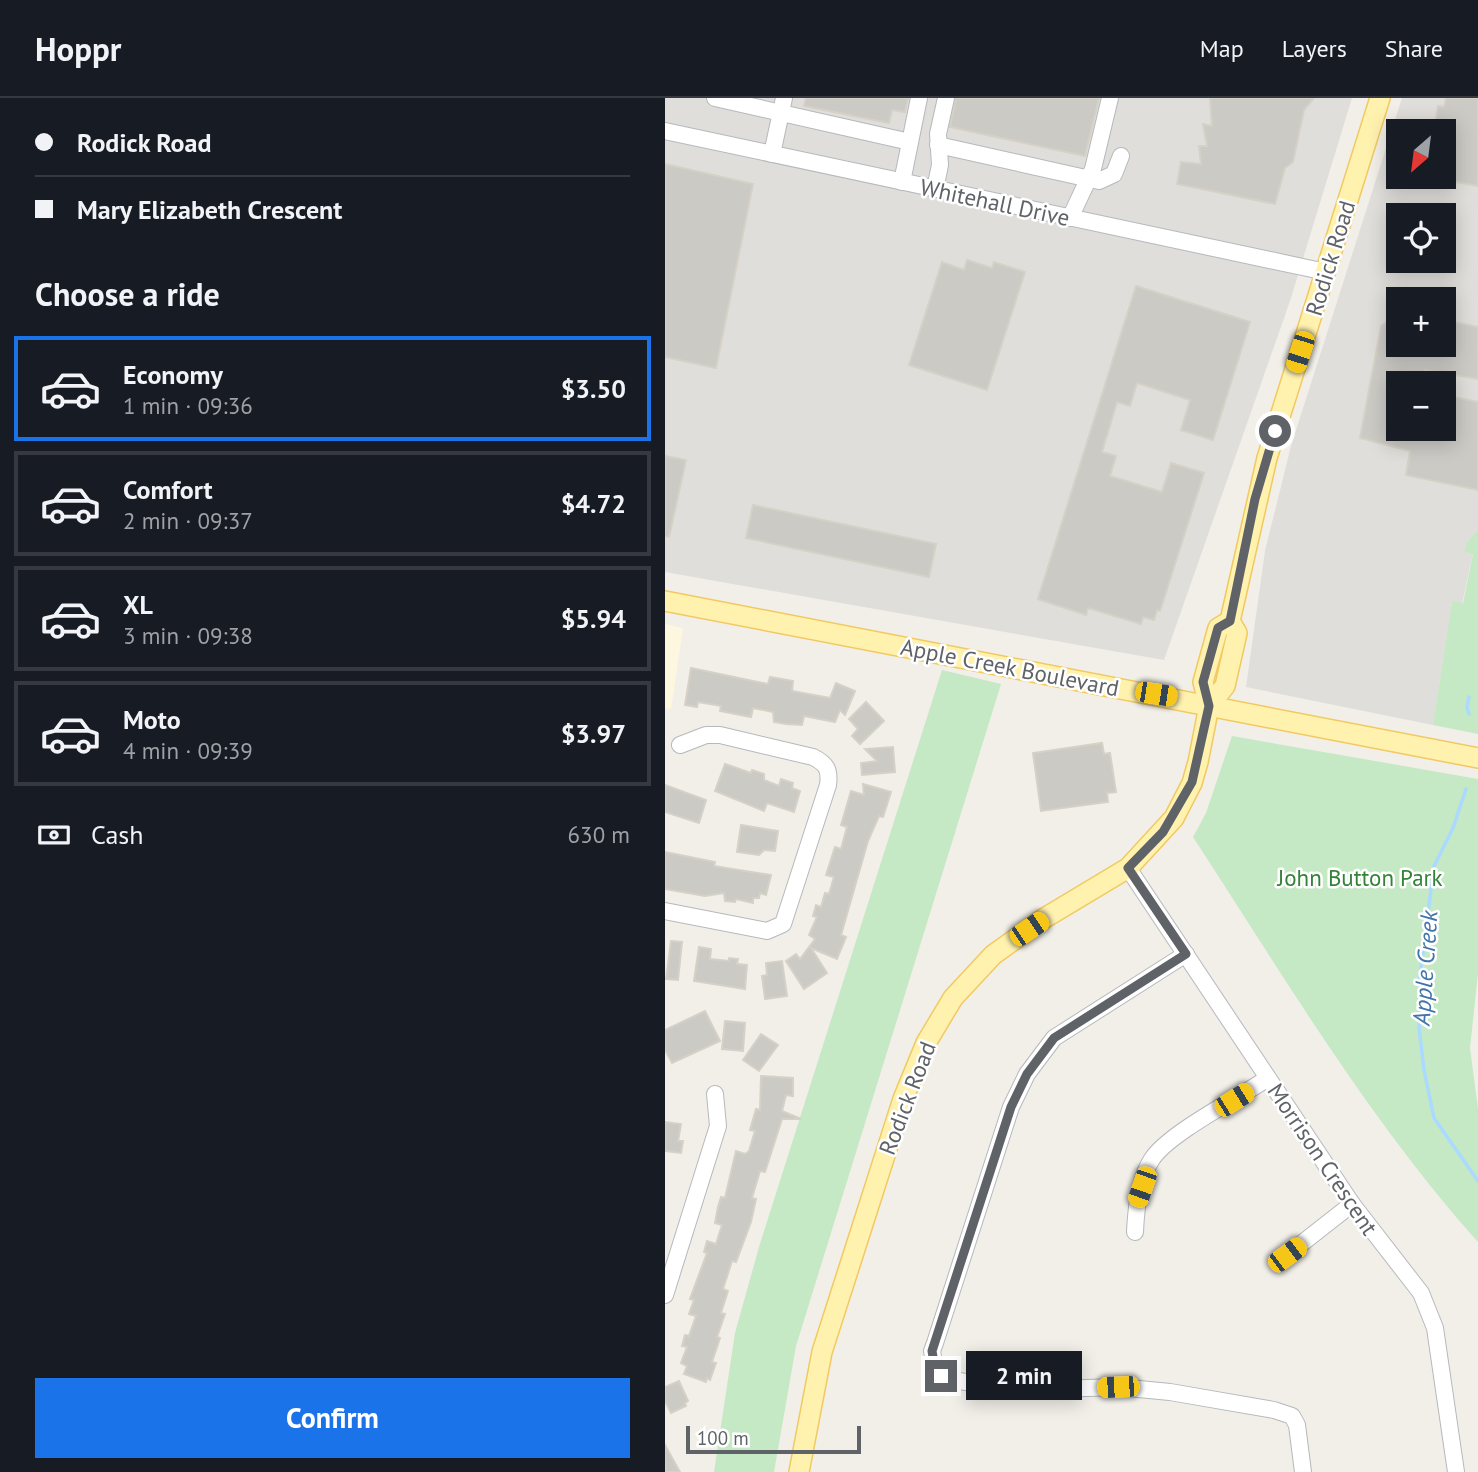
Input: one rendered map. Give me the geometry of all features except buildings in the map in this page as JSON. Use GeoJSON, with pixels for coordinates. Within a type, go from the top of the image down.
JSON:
{"type":"FeatureCollection","features":[{"type":"Feature","properties":{"kind":"main road","name":"Rodick Road"},"geometry":{"type":"LineString","coordinates":[[799,1472],[822,1352],[903,1099],[926,1043],[953,999],[993,955],[1043,919],[1128,868],[1163,832],[1188,791],[1198,762],[1209,706],[1225,686],[1237,633],[1230,621],[1266,457],[1380,98]]}},
{"type":"Feature","properties":{"kind":"main road","name":"Apple Creek Boulevard"},"geometry":{"type":"LineString","coordinates":[[665,601],[1478,758]]}},
{"type":"Feature","properties":{"kind":"street"},"geometry":{"type":"LineString","coordinates":[[715,98],[782,105],[910,142]]}},
{"type":"Feature","properties":{"kind":"street"},"geometry":{"type":"LineString","coordinates":[[902,182],[919,98]]}},
{"type":"Feature","properties":{"kind":"street"},"geometry":{"type":"LineString","coordinates":[[935,189],[940,165],[938,145],[946,98]]}},
{"type":"Feature","properties":{"kind":"street"},"geometry":{"type":"LineString","coordinates":[[1070,218],[1097,157],[1110,98]]}},
{"type":"Feature","properties":{"kind":"street"},"geometry":{"type":"LineString","coordinates":[[772,154],[782,105]]}},
{"type":"Feature","properties":{"kind":"street","name":"Whitehall Drive"},"geometry":{"type":"LineString","coordinates":[[665,131],[1326,272]]}},
{"type":"Feature","properties":{"kind":"street"},"geometry":{"type":"LineString","coordinates":[[938,145],[1099,181],[1110,178],[1121,156]]}},
{"type":"Feature","properties":{"kind":"street"},"geometry":{"type":"LineString","coordinates":[[665,911],[767,931],[783,923],[829,772],[824,763],[813,757],[720,735],[706,735],[680,745]]}},
{"type":"Feature","properties":{"kind":"street","name":"Morrison Crescent"},"geometry":{"type":"LineString","coordinates":[[1128,868],[1352,1204],[1413,1281],[1429,1310],[1435,1328],[1456,1472]]}},
{"type":"Feature","properties":{"kind":"street"},"geometry":{"type":"LineString","coordinates":[[1186,954],[1054,1038],[1027,1074],[1011,1107],[932,1351],[935,1368],[941,1376],[952,1380],[1023,1390],[1118,1387],[1170,1392],[1274,1410],[1292,1416],[1297,1425],[1303,1472]]}},
{"type":"Feature","properties":{"kind":"street"},"geometry":{"type":"LineString","coordinates":[[1135,1232],[1138,1200],[1151,1160],[1174,1139],[1268,1078]]}},
{"type":"Feature","properties":{"kind":"street"},"geometry":{"type":"LineString","coordinates":[[665,1295],[718,1126],[715,1094]]}},
{"type":"Feature","properties":{"kind":"street"},"geometry":{"type":"LineString","coordinates":[[1287,1255],[1352,1204]]}},
{"type":"Feature","properties":{"kind":"shaded area"},"geometry":{"type":"Polygon","coordinates":[[[665,98],[1352,98],[1290,301],[1164,660],[665,572],[665,98]]]}},
{"type":"Feature","properties":{"kind":"shaded area"},"geometry":{"type":"Polygon","coordinates":[[[1402,98],[1478,98],[1478,530],[1468,540],[1465,552],[1473,553],[1462,604],[1452,602],[1433,725],[1246,687],[1265,551],[1291,446],[1386,148],[1386,189],[1456,189],[1456,119],[1395,119],[1402,98]]]}},
{"type":"Feature","properties":{"kind":"shaded area"},"geometry":{"type":"Polygon","coordinates":[[[665,624],[683,628],[671,709],[665,708],[665,624]]]}},
{"type":"Feature","properties":{"kind":"green space"},"geometry":{"type":"Polygon","coordinates":[[[1478,530],[1478,734],[1433,725],[1452,601],[1463,603],[1473,554],[1464,552],[1468,540],[1478,530]]]}},
{"type":"Feature","properties":{"kind":"green space"},"geometry":{"type":"Polygon","coordinates":[[[942,670],[1001,684],[796,1346],[774,1472],[714,1472],[735,1333],[759,1247],[942,670]]]}},
{"type":"Feature","properties":{"kind":"green space","name":"John Button Park"},"geometry":{"type":"Polygon","coordinates":[[[1232,736],[1478,779],[1478,973],[1470,1048],[1478,1109],[1478,1242],[1438,1195],[1363,1096],[1193,837],[1206,813],[1232,736]]]}},
{"type":"Feature","properties":{"kind":"waterway","name":"Apple Creek"},"geometry":{"type":"LineString","coordinates":[[1469,697],[1469,714]]}},
{"type":"Feature","properties":{"kind":"waterway","name":"Apple Creek"},"geometry":{"type":"LineString","coordinates":[[1466,789],[1453,828],[1434,866],[1420,975],[1419,1028],[1434,1118],[1478,1181]]}},
{"type":"Feature","properties":{"kind":"route"},"geometry":{"type":"LineString","coordinates":[[941,1376],[935,1368],[932,1351],[1011,1107],[1027,1074],[1054,1038],[1186,954],[1128,868],[1174,818],[1192,782],[1209,706],[1203,682],[1218,628],[1230,621],[1255,499],[1275,431]]}}]}
